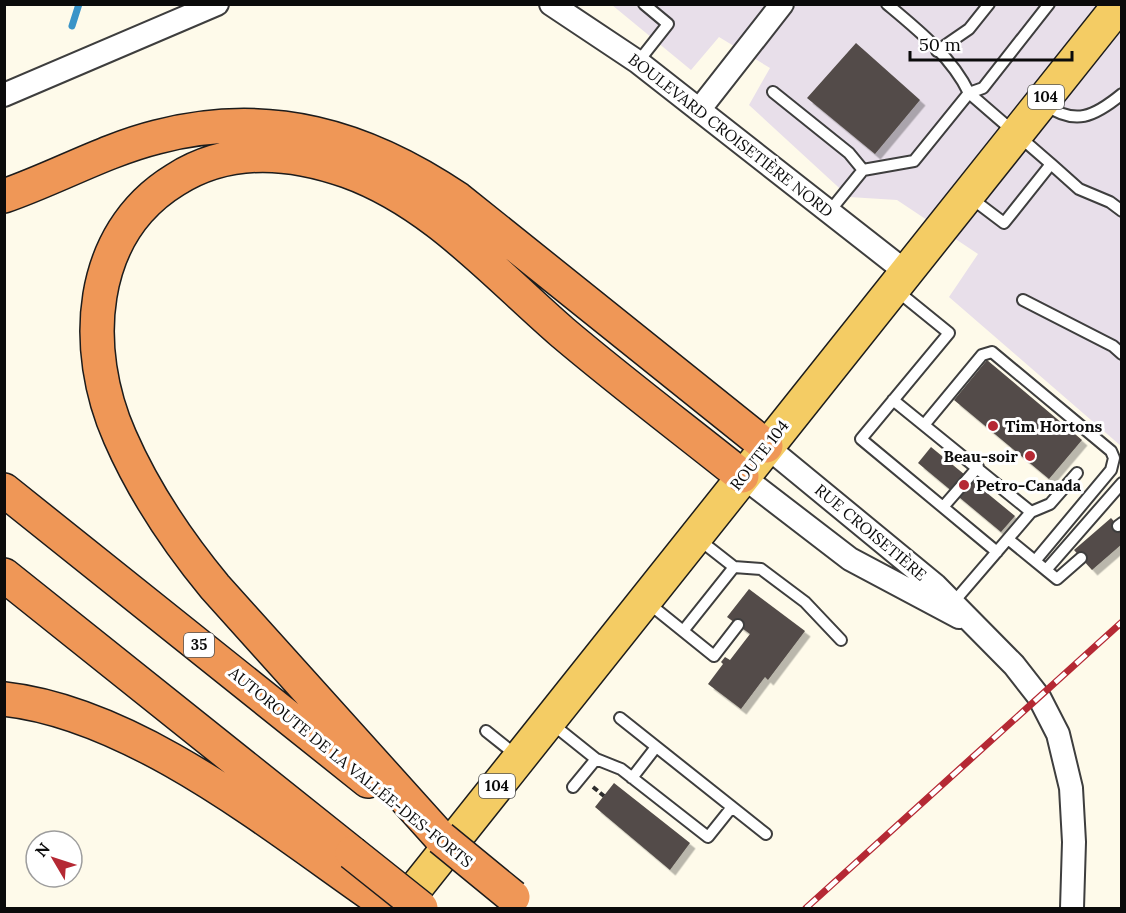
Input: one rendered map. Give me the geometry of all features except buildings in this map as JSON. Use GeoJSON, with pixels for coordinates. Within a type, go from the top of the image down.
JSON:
{"type":"FeatureCollection","features":[{"type":"Feature","properties":{"kind":"highway"},"geometry":{"type":"LineString","coordinates":[[4,196],[136,143],[179,132],[250,124],[295,129],[336,139],[403,164],[458,199],[766,446]]}},
{"type":"Feature","properties":{"kind":"highway"},"geometry":{"type":"LineString","coordinates":[[397,796],[244,621],[182,546],[146,490],[118,435],[99,363],[97,329],[99,294],[112,250],[126,224],[146,201],[184,174],[212,162],[244,155],[277,155],[310,160],[381,186],[441,224],[563,332],[742,476]]}},
{"type":"Feature","properties":{"kind":"highway","name":"AUTOROUTE DE LA VALLÉE-DES-FORTS"},"geometry":{"type":"LineString","coordinates":[[4,490],[397,796],[441,838],[520,903]]}},
{"type":"Feature","properties":{"kind":"highway"},"geometry":{"type":"LineString","coordinates":[[4,575],[344,862],[391,909]]}},
{"type":"Feature","properties":{"kind":"highway"},"geometry":{"type":"LineString","coordinates":[[4,699],[61,711],[145,746],[421,909]]}},
{"type":"Feature","properties":{"kind":"main road","name":"ROUTE 104"},"geometry":{"type":"LineString","coordinates":[[400,909],[742,476],[1120,4]]}},
{"type":"Feature","properties":{"kind":"street"},"geometry":{"type":"LineString","coordinates":[[4,95],[217,4]]}},
{"type":"Feature","properties":{"kind":"street"},"geometry":{"type":"LineString","coordinates":[[699,110],[782,4]]}},
{"type":"Feature","properties":{"kind":"street","name":"BOULEVARD CROISETIÈRE NORD"},"geometry":{"type":"LineString","coordinates":[[552,5],[638,62],[829,212],[900,280]]}},
{"type":"Feature","properties":{"kind":"street","name":"RUE CROISETIÈRE"},"geometry":{"type":"LineString","coordinates":[[766,446],[911,564],[949,608]]}},
{"type":"Feature","properties":{"kind":"street","name":"RUE CROISETIÈRE"},"geometry":{"type":"LineString","coordinates":[[742,476],[850,559],[949,608],[1001,651],[1027,681],[1049,716],[1064,750],[1074,821],[1072,909]]}},
{"type":"Feature","properties":{"kind":"lane"},"geometry":{"type":"LineString","coordinates":[[638,62],[668,24],[644,4]]}},
{"type":"Feature","properties":{"kind":"lane"},"geometry":{"type":"LineString","coordinates":[[938,51],[969,29],[989,4]]}},
{"type":"Feature","properties":{"kind":"lane"},"geometry":{"type":"LineString","coordinates":[[829,212],[863,170],[914,161],[969,93],[983,88],[1049,4]]}},
{"type":"Feature","properties":{"kind":"lane"},"geometry":{"type":"LineString","coordinates":[[891,6],[961,75],[969,93],[1079,189],[1119,205]]}},
{"type":"Feature","properties":{"kind":"lane"},"geometry":{"type":"LineString","coordinates":[[772,92],[849,153],[863,170]]}},
{"type":"Feature","properties":{"kind":"lane"},"geometry":{"type":"LineString","coordinates":[[1042,102],[1062,116],[1072,118],[1107,107],[1122,94]]}},
{"type":"Feature","properties":{"kind":"lane"},"geometry":{"type":"LineString","coordinates":[[967,195],[1004,223],[1051,164]]}},
{"type":"Feature","properties":{"kind":"lane"},"geometry":{"type":"LineString","coordinates":[[900,280],[949,333],[861,439],[997,552]]}},
{"type":"Feature","properties":{"kind":"lane"},"geometry":{"type":"LineString","coordinates":[[1023,300],[1117,350],[1122,336]]}},
{"type":"Feature","properties":{"kind":"lane"},"geometry":{"type":"LineString","coordinates":[[924,425],[982,355],[992,352],[1111,451],[1114,458],[1111,470],[1035,561]]}},
{"type":"Feature","properties":{"kind":"lane"},"geometry":{"type":"LineString","coordinates":[[893,400],[1031,512]]}},
{"type":"Feature","properties":{"kind":"lane"},"geometry":{"type":"LineString","coordinates":[[943,507],[978,467]]}},
{"type":"Feature","properties":{"kind":"lane"},"geometry":{"type":"LineString","coordinates":[[949,608],[1031,512],[1050,504],[1077,473]]}},
{"type":"Feature","properties":{"kind":"lane"},"geometry":{"type":"LineString","coordinates":[[1046,570],[1122,483]]}},
{"type":"Feature","properties":{"kind":"lane"},"geometry":{"type":"LineString","coordinates":[[695,537],[734,567],[761,569],[805,602],[841,640]]}},
{"type":"Feature","properties":{"kind":"lane"},"geometry":{"type":"LineString","coordinates":[[1008,539],[1057,579],[1081,558]]}},
{"type":"Feature","properties":{"kind":"lane"},"geometry":{"type":"LineString","coordinates":[[683,631],[734,567]]}},
{"type":"Feature","properties":{"kind":"lane"},"geometry":{"type":"LineString","coordinates":[[645,600],[714,656],[738,625]]}},
{"type":"Feature","properties":{"kind":"lane"},"geometry":{"type":"LineString","coordinates":[[620,718],[766,834]]}},
{"type":"Feature","properties":{"kind":"lane"},"geometry":{"type":"LineString","coordinates":[[549,721],[596,759],[621,769],[708,837],[732,807]]}},
{"type":"Feature","properties":{"kind":"lane"},"geometry":{"type":"LineString","coordinates":[[486,731],[519,758]]}},
{"type":"Feature","properties":{"kind":"lane"},"geometry":{"type":"LineString","coordinates":[[632,778],[656,747]]}},
{"type":"Feature","properties":{"kind":"lane"},"geometry":{"type":"LineString","coordinates":[[573,787],[596,759]]}},
{"type":"Feature","properties":{"kind":"shaded area"},"geometry":{"type":"Polygon","coordinates":[[[612,5],[1121,5],[1121,446],[949,297],[978,254],[897,200],[849,197],[749,105],[770,68],[719,37],[691,70],[612,5]]]}},
{"type":"Feature","properties":{"kind":"waterway"},"geometry":{"type":"LineString","coordinates":[[72,26],[79,4]]}},
{"type":"Feature","properties":{"kind":"railway"},"geometry":{"type":"LineString","coordinates":[[806,908],[1122,622]]}},
{"type":"Feature","properties":{"kind":"place","name":"Tim Hortons"},"geometry":{"type":"Point","coordinates":[993,426]}},
{"type":"Feature","properties":{"kind":"place","name":"Beau-soir"},"geometry":{"type":"Point","coordinates":[1030,456]}},
{"type":"Feature","properties":{"kind":"place","name":"Petro-Canada"},"geometry":{"type":"Point","coordinates":[964,485]}}]}
